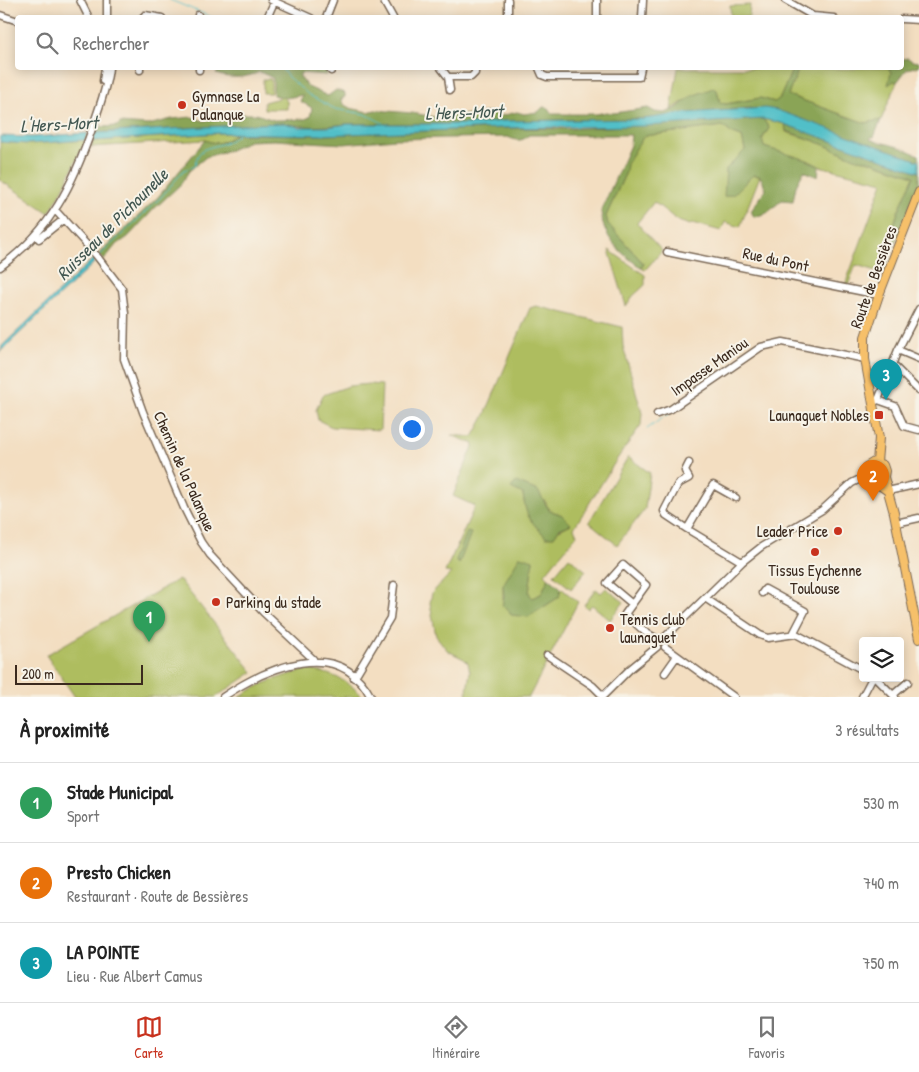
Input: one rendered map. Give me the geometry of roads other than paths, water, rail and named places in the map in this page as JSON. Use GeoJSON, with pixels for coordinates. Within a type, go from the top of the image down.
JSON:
{"type":"FeatureCollection","features":[{"type":"Feature","properties":{"kind":"main road","name":"Route de Bessières"},"geometry":{"type":"LineString","coordinates":[[877,462],[879,438],[875,402],[865,359],[865,337],[879,294],[919,192]]}},
{"type":"Feature","properties":{"kind":"main road"},"geometry":{"type":"LineString","coordinates":[[888,491],[876,482],[870,481],[866,476],[865,470],[868,464],[877,462],[884,468],[884,477],[888,491],[896,523],[919,639]]}},
{"type":"Feature","properties":{"kind":"main road"},"geometry":{"type":"LineString","coordinates":[[876,482],[884,477]]}},
{"type":"Feature","properties":{"kind":"street"},"geometry":{"type":"LineString","coordinates":[[80,0],[88,15]]}},
{"type":"Feature","properties":{"kind":"street"},"geometry":{"type":"LineString","coordinates":[[107,0],[108,15]]}},
{"type":"Feature","properties":{"kind":"street"},"geometry":{"type":"LineString","coordinates":[[327,15],[333,0]]}},
{"type":"Feature","properties":{"kind":"street"},"geometry":{"type":"LineString","coordinates":[[383,0],[391,15]]}},
{"type":"Feature","properties":{"kind":"street"},"geometry":{"type":"LineString","coordinates":[[508,0],[508,15]]}},
{"type":"Feature","properties":{"kind":"street"},"geometry":{"type":"LineString","coordinates":[[597,0],[597,15]]}},
{"type":"Feature","properties":{"kind":"street"},"geometry":{"type":"LineString","coordinates":[[642,15],[643,0]]}},
{"type":"Feature","properties":{"kind":"street"},"geometry":{"type":"LineString","coordinates":[[785,0],[794,7],[811,15]]}},
{"type":"Feature","properties":{"kind":"street"},"geometry":{"type":"LineString","coordinates":[[268,15],[273,1],[304,15]]}},
{"type":"Feature","properties":{"kind":"street"},"geometry":{"type":"LineString","coordinates":[[0,15],[15,20]]}},
{"type":"Feature","properties":{"kind":"street"},"geometry":{"type":"LineString","coordinates":[[904,19],[917,21]]}},
{"type":"Feature","properties":{"kind":"street"},"geometry":{"type":"LineString","coordinates":[[98,110],[105,70]]}},
{"type":"Feature","properties":{"kind":"street"},"geometry":{"type":"LineString","coordinates":[[0,267],[22,252],[50,218],[72,180],[103,98],[109,70]]}},
{"type":"Feature","properties":{"kind":"street"},"geometry":{"type":"LineString","coordinates":[[443,70],[448,77],[450,90]]}},
{"type":"Feature","properties":{"kind":"street"},"geometry":{"type":"LineString","coordinates":[[448,77],[471,77],[475,70]]}},
{"type":"Feature","properties":{"kind":"street"},"geometry":{"type":"LineString","coordinates":[[540,70],[542,75],[547,77],[639,77],[641,70]]}},
{"type":"Feature","properties":{"kind":"street"},"geometry":{"type":"LineString","coordinates":[[598,70],[598,77]]}},
{"type":"Feature","properties":{"kind":"street","name":"Chemin de la Palanque"},"geometry":{"type":"LineString","coordinates":[[55,210],[98,257],[122,289],[125,314],[124,359],[140,403],[193,526],[210,555],[263,612],[313,659]]}},
{"type":"Feature","properties":{"kind":"street"},"geometry":{"type":"LineString","coordinates":[[0,273],[55,223],[64,218]]}},
{"type":"Feature","properties":{"kind":"street","name":"Rue du Pont"},"geometry":{"type":"LineString","coordinates":[[667,252],[879,294]]}},
{"type":"Feature","properties":{"kind":"street"},"geometry":{"type":"LineString","coordinates":[[919,309],[875,402],[895,406],[904,426],[919,430]]}},
{"type":"Feature","properties":{"kind":"street","name":"Impasse Maniou"},"geometry":{"type":"LineString","coordinates":[[657,414],[671,409],[761,347],[774,343],[783,342],[865,359]]}},
{"type":"Feature","properties":{"kind":"street"},"geometry":{"type":"LineString","coordinates":[[898,350],[919,359]]}},
{"type":"Feature","properties":{"kind":"street"},"geometry":{"type":"LineString","coordinates":[[892,364],[919,391]]}},
{"type":"Feature","properties":{"kind":"street"},"geometry":{"type":"LineString","coordinates":[[689,462],[685,471],[688,478],[678,484],[664,511],[666,515],[742,562]]}},
{"type":"Feature","properties":{"kind":"street"},"geometry":{"type":"LineString","coordinates":[[657,647],[655,643],[742,562],[761,547],[822,510],[855,481],[866,476]]}},
{"type":"Feature","properties":{"kind":"street"},"geometry":{"type":"LineString","coordinates":[[888,491],[919,484]]}},
{"type":"Feature","properties":{"kind":"street"},"geometry":{"type":"LineString","coordinates":[[687,529],[713,485],[736,498]]}},
{"type":"Feature","properties":{"kind":"street"},"geometry":{"type":"LineString","coordinates":[[896,523],[919,518]]}},
{"type":"Feature","properties":{"kind":"street"},"geometry":{"type":"LineString","coordinates":[[631,603],[607,583],[623,565],[646,585],[631,603],[626,611],[626,616],[645,632],[667,642],[665,647]]}},
{"type":"Feature","properties":{"kind":"street"},"geometry":{"type":"LineString","coordinates":[[355,677],[390,618],[394,585]]}},
{"type":"Feature","properties":{"kind":"street"},"geometry":{"type":"LineString","coordinates":[[762,593],[765,589],[805,611],[793,634]]}},
{"type":"Feature","properties":{"kind":"street"},"geometry":{"type":"LineString","coordinates":[[705,598],[760,635],[768,638],[793,634],[859,668]]}},
{"type":"Feature","properties":{"kind":"street"},"geometry":{"type":"LineString","coordinates":[[547,655],[593,686],[603,696],[630,668],[657,647],[665,647],[734,697]]}},
{"type":"Feature","properties":{"kind":"street"},"geometry":{"type":"LineString","coordinates":[[665,673],[677,656]]}},
{"type":"Feature","properties":{"kind":"street"},"geometry":{"type":"LineString","coordinates":[[223,697],[253,677],[306,661],[322,662],[355,677],[370,696]]}},
{"type":"Feature","properties":{"kind":"street"},"geometry":{"type":"LineString","coordinates":[[862,697],[870,682]]}},
{"type":"Feature","properties":{"kind":"street"},"geometry":{"type":"LineString","coordinates":[[880,682],[894,696],[908,682]]}},
{"type":"Feature","properties":{"kind":"water"},"geometry":{"type":"Polygon","coordinates":[[[765,108],[777,110],[919,161],[919,172],[781,123],[763,119],[646,126],[502,128],[322,135],[220,133],[93,141],[95,133],[259,124],[284,123],[299,127],[327,127],[347,124],[477,124],[502,121],[644,119],[684,113],[765,108]]]}},
{"type":"Feature","properties":{"kind":"water"},"geometry":{"type":"Polygon","coordinates":[[[88,133],[85,140],[28,144],[0,142],[0,136],[32,137],[88,133]]]}},
{"type":"Feature","properties":{"kind":"water"},"geometry":{"type":"Polygon","coordinates":[[[94,258],[95,262],[0,352],[2,346],[94,258]]]}},
{"type":"Feature","properties":{"kind":"waterway"},"geometry":{"type":"LineString","coordinates":[[170,0],[207,15]]}},
{"type":"Feature","properties":{"kind":"waterway"},"geometry":{"type":"LineString","coordinates":[[283,70],[309,95],[335,109],[365,114],[383,123]]}},
{"type":"Feature","properties":{"kind":"waterway","name":"Ruisseau de Pichounelle"},"geometry":{"type":"LineString","coordinates":[[100,255],[161,197],[184,170],[195,166],[200,152],[231,140],[238,134]]}},
{"type":"Feature","properties":{"kind":"waterway"},"geometry":{"type":"LineString","coordinates":[[807,351],[813,352]]}},
{"type":"Feature","properties":{"kind":"waterway"},"geometry":{"type":"LineString","coordinates":[[868,362],[886,366]]}},
{"type":"Feature","properties":{"kind":"waterway"},"geometry":{"type":"LineString","coordinates":[[647,429],[671,412]]}},
{"type":"Feature","properties":{"kind":"place","name":"Gymnase La Palanque"},"geometry":{"type":"Point","coordinates":[182,105]}},
{"type":"Feature","properties":{"kind":"place","name":"LA POINTE"},"geometry":{"type":"Point","coordinates":[886,400]}},
{"type":"Feature","properties":{"kind":"place","name":"Launaguet Nobles"},"geometry":{"type":"Point","coordinates":[879,415]}},
{"type":"Feature","properties":{"kind":"place","name":"Presto Chicken"},"geometry":{"type":"Point","coordinates":[873,501]}},
{"type":"Feature","properties":{"kind":"place","name":"Leader Price"},"geometry":{"type":"Point","coordinates":[838,531]}},
{"type":"Feature","properties":{"kind":"place","name":"Tissus Eychenne Toulouse"},"geometry":{"type":"Point","coordinates":[815,552]}},
{"type":"Feature","properties":{"kind":"place","name":"Parking du stade"},"geometry":{"type":"Point","coordinates":[216,602]}},
{"type":"Feature","properties":{"kind":"place","name":"Tennis club launaguet"},"geometry":{"type":"Point","coordinates":[610,628]}},
{"type":"Feature","properties":{"kind":"place","name":"Stade Municipal"},"geometry":{"type":"Point","coordinates":[149,642]}},
{"type":"Feature","properties":{"kind":"water label","name":"L'Hers-Mort"},"geometry":{"type":"Point","coordinates":[464,112]}},
{"type":"Feature","properties":{"kind":"water label","name":"L'Hers-Mort"},"geometry":{"type":"Point","coordinates":[59,124]}}]}
